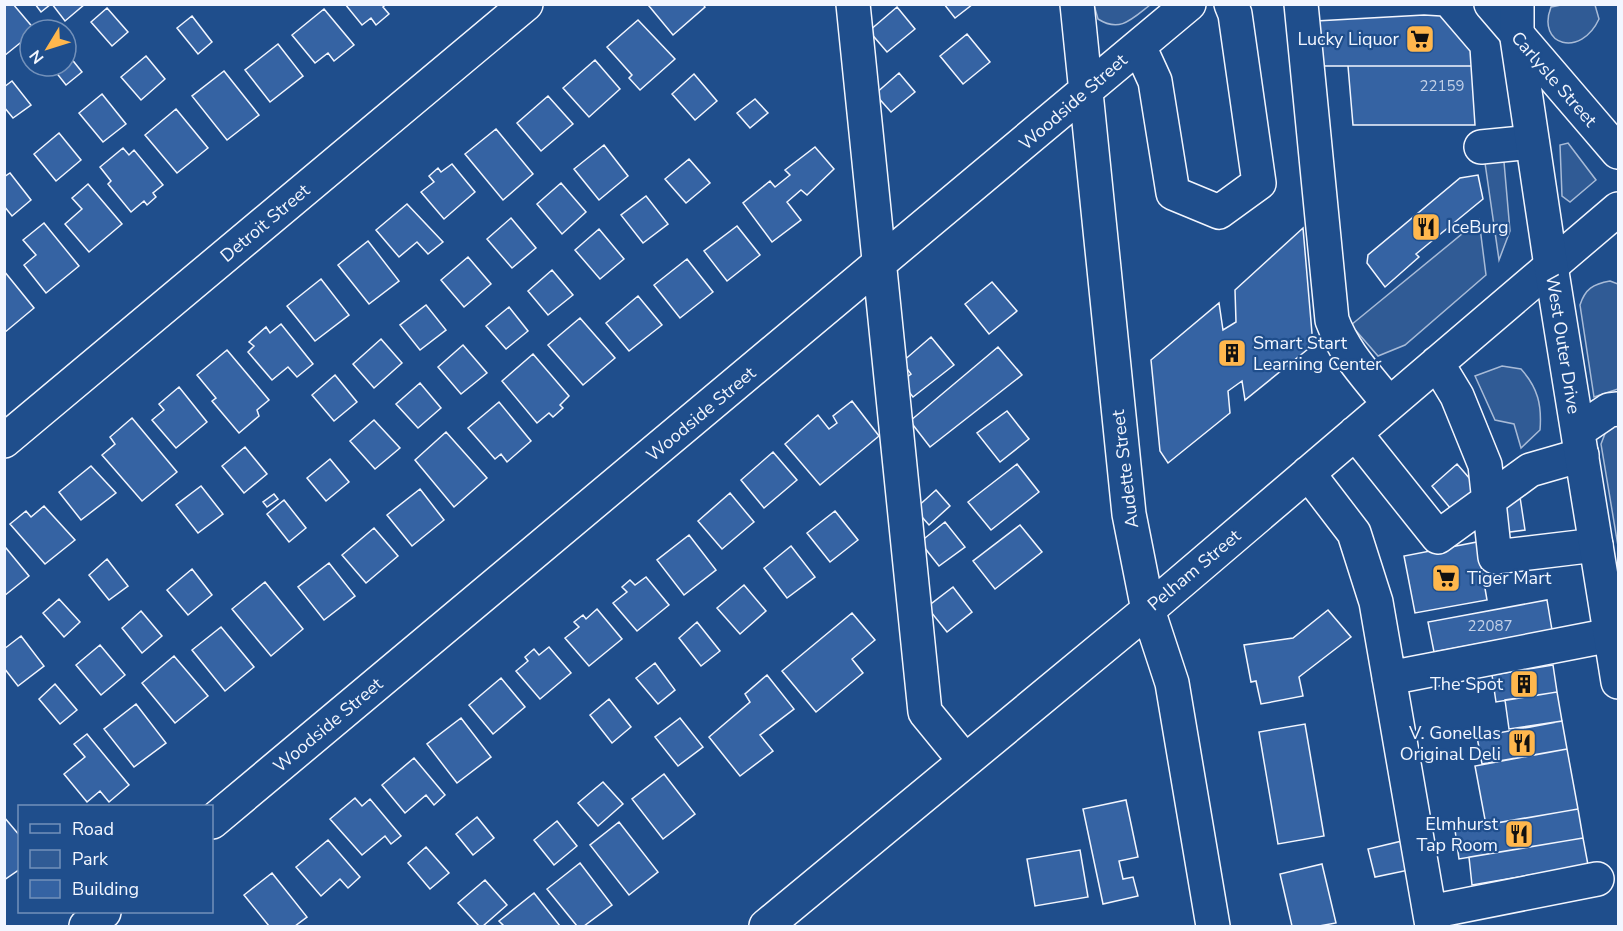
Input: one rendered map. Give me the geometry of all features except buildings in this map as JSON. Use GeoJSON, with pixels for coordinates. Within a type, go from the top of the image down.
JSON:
{"type":"FeatureCollection","features":[{"type":"Feature","properties":{"kind":"street","name":"Detroit Street"},"geometry":{"type":"LineString","coordinates":[[4,441],[526,4]]}},
{"type":"Feature","properties":{"kind":"street"},"geometry":{"type":"LineString","coordinates":[[853,4],[925,712],[965,761]]}},
{"type":"Feature","properties":{"kind":"street","name":"Audette Street"},"geometry":{"type":"LineString","coordinates":[[1077,4],[1128,514],[1148,610],[1172,683],[1213,927]]}},
{"type":"Feature","properties":{"kind":"street","name":"Woodside Street"},"geometry":{"type":"LineString","coordinates":[[213,821],[1189,4]]}},
{"type":"Feature","properties":{"kind":"street"},"geometry":{"type":"LineString","coordinates":[[1139,46],[1155,81],[1173,193],[1219,212],[1259,183],[1235,14],[1231,4]]}},
{"type":"Feature","properties":{"kind":"street"},"geometry":{"type":"LineString","coordinates":[[1301,4],[1332,321],[1338,336],[1351,356],[1389,404]]}},
{"type":"Feature","properties":{"kind":"street","name":"Carlysle Street"},"geometry":{"type":"LineString","coordinates":[[1491,4],[1517,38],[1618,152]]}},
{"type":"Feature","properties":{"kind":"street","name":"West Outer Drive"},"geometry":{"type":"LineString","coordinates":[[1517,4],[1517,38],[1532,142],[1618,682]]}},
{"type":"Feature","properties":{"kind":"street"},"geometry":{"type":"LineString","coordinates":[[1481,147],[1532,142]]}},
{"type":"Feature","properties":{"kind":"street","name":"Pelham Street"},"geometry":{"type":"LineString","coordinates":[[766,927],[1148,610],[1618,209]]}},
{"type":"Feature","properties":{"kind":"street"},"geometry":{"type":"LineString","coordinates":[[1437,363],[1457,396],[1485,465],[1495,557],[1596,545]]}},
{"type":"Feature","properties":{"kind":"street"},"geometry":{"type":"LineString","coordinates":[[1355,433],[1438,537],[1489,503],[1530,470],[1580,443],[1609,410],[1618,410]]}},
{"type":"Feature","properties":{"kind":"street"},"geometry":{"type":"LineString","coordinates":[[1308,473],[1354,533],[1376,602],[1431,919],[1597,879]]}},
{"type":"Feature","properties":{"kind":"street"},"geometry":{"type":"LineString","coordinates":[[1389,678],[1611,635]]}},
{"type":"Feature","properties":{"kind":"street"},"geometry":{"type":"LineString","coordinates":[[86,927],[103,913]]}},
{"type":"Feature","properties":{"kind":"green space"},"geometry":{"type":"Polygon","coordinates":[[[1094,4],[1150,5],[1126,23],[1113,25],[1098,19],[1094,4]]]}},
{"type":"Feature","properties":{"kind":"green space"},"geometry":{"type":"Polygon","coordinates":[[[1566,4],[1595,5],[1599,19],[1582,39],[1572,43],[1555,38],[1550,31],[1548,20],[1551,7],[1566,4]]]}},
{"type":"Feature","properties":{"kind":"green space"},"geometry":{"type":"Polygon","coordinates":[[[1568,143],[1596,180],[1570,202],[1562,196],[1560,145],[1568,143]]]}},
{"type":"Feature","properties":{"kind":"green space"},"geometry":{"type":"Polygon","coordinates":[[[1484,156],[1504,162],[1510,231],[1499,260],[1484,156]]]}},
{"type":"Feature","properties":{"kind":"green space"},"geometry":{"type":"Polygon","coordinates":[[[1479,220],[1486,275],[1405,345],[1378,356],[1351,325],[1479,220]]]}},
{"type":"Feature","properties":{"kind":"green space"},"geometry":{"type":"Polygon","coordinates":[[[1610,281],[1618,284],[1618,389],[1594,397],[1580,305],[1590,288],[1610,281]]]}},
{"type":"Feature","properties":{"kind":"green space"},"geometry":{"type":"Polygon","coordinates":[[[1502,366],[1521,369],[1538,397],[1540,430],[1521,448],[1514,424],[1495,420],[1475,376],[1502,366]]]}},
{"type":"Feature","properties":{"kind":"green space"},"geometry":{"type":"Polygon","coordinates":[[[1618,421],[1618,546],[1601,444],[1606,431],[1618,421]]]}},
{"type":"Feature","properties":{"kind":"place","name":"Lucky Liquor"},"geometry":{"type":"Point","coordinates":[1420,39]}},
{"type":"Feature","properties":{"kind":"place","name":"IceBurg"},"geometry":{"type":"Point","coordinates":[1426,227]}},
{"type":"Feature","properties":{"kind":"place","name":"Smart Start Learning Center"},"geometry":{"type":"Point","coordinates":[1232,353]}},
{"type":"Feature","properties":{"kind":"place","name":"Tiger Mart"},"geometry":{"type":"Point","coordinates":[1446,578]}},
{"type":"Feature","properties":{"kind":"place","name":"The Spot"},"geometry":{"type":"Point","coordinates":[1524,684]}},
{"type":"Feature","properties":{"kind":"place","name":"V. Gonellas Original Deli"},"geometry":{"type":"Point","coordinates":[1522,743]}},
{"type":"Feature","properties":{"kind":"place","name":"Elmhurst Tap Room"},"geometry":{"type":"Point","coordinates":[1519,834]}}]}
